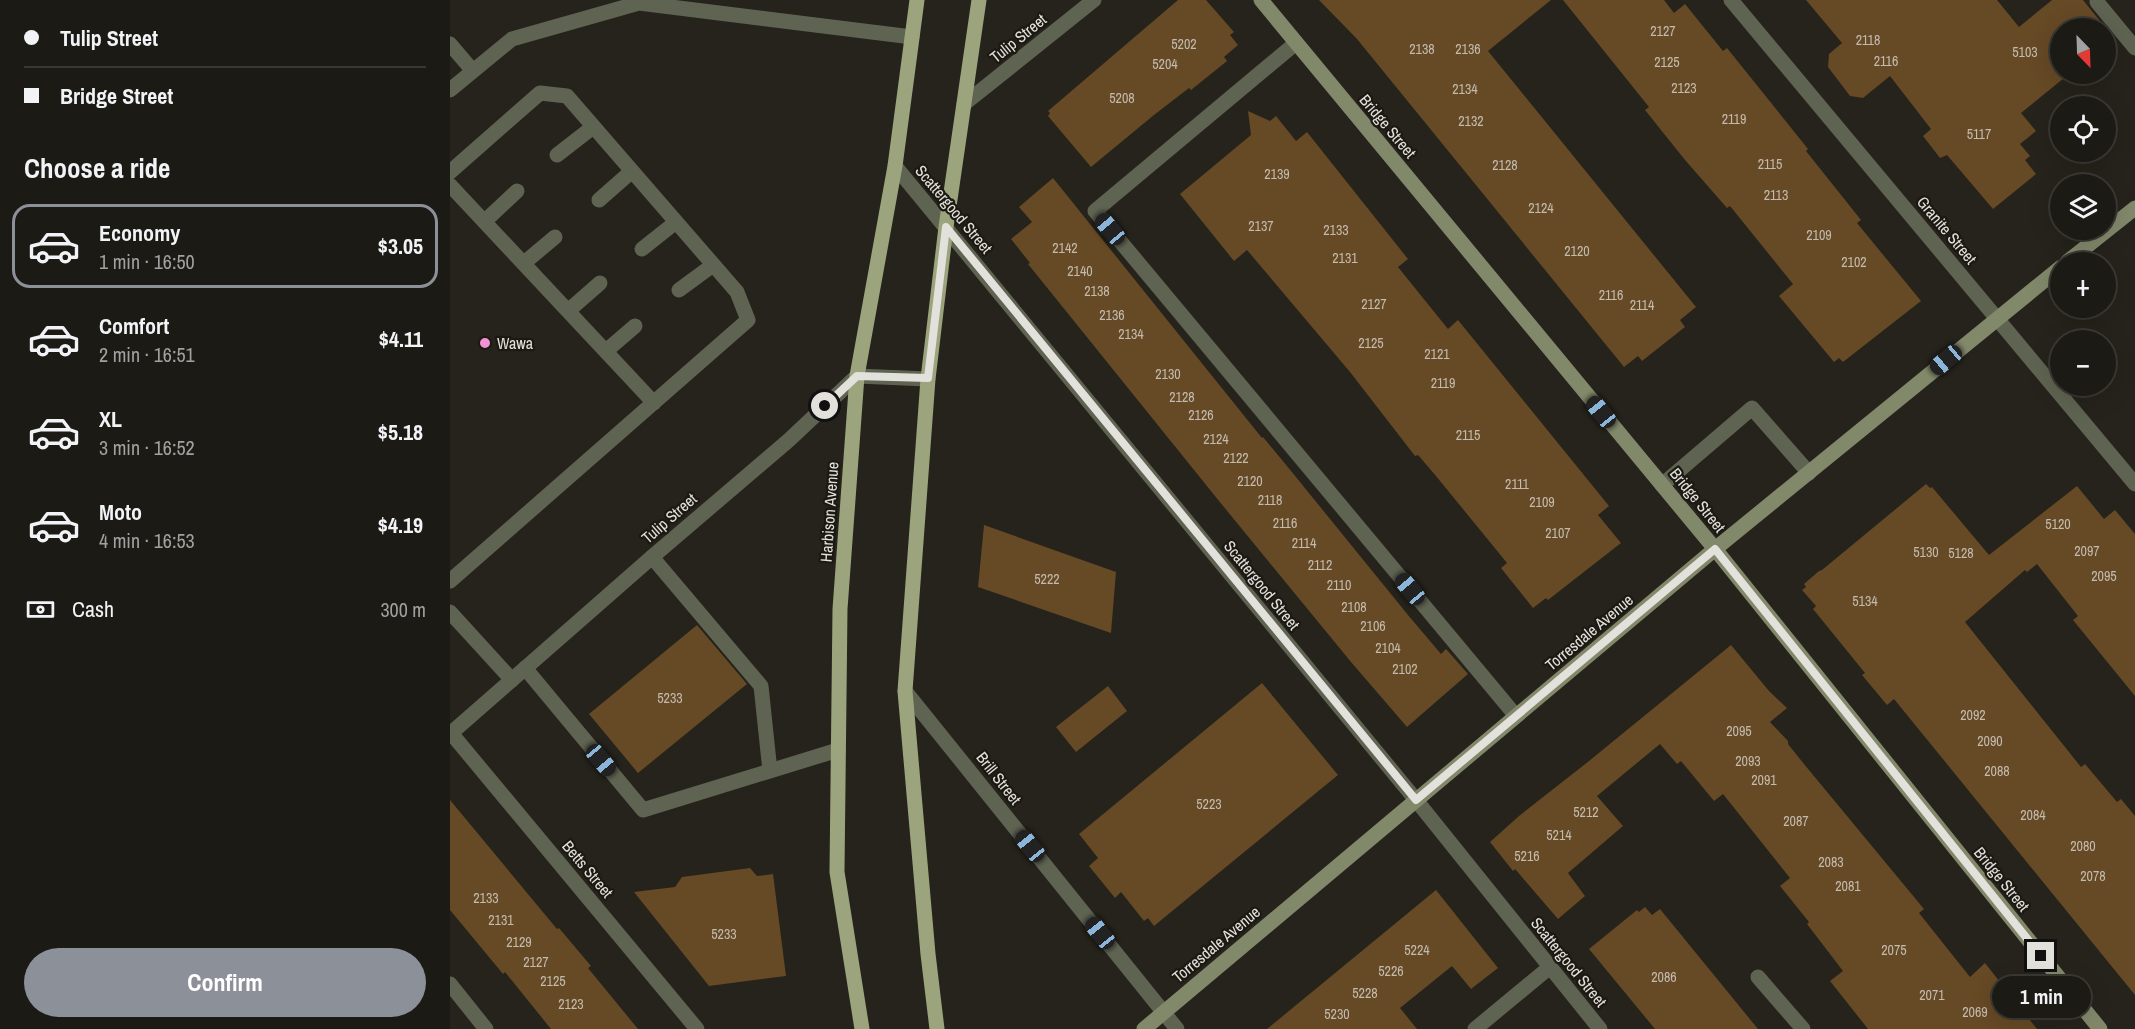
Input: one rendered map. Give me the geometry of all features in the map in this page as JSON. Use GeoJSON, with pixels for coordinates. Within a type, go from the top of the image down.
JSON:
{"type":"FeatureCollection","features":[{"type":"Feature","properties":{"kind":"main road","name":"Harbison Avenue"},"geometry":{"type":"LineString","coordinates":[[862,1029],[837,872],[840,609],[857,376],[895,166],[917,0]]}},
{"type":"Feature","properties":{"kind":"main road"},"geometry":{"type":"LineString","coordinates":[[937,1029],[928,954],[905,691],[928,378],[946,227],[979,0]]}},
{"type":"Feature","properties":{"kind":"main road","name":"Bridge Street"},"geometry":{"type":"LineString","coordinates":[[1261,0],[1715,549],[2100,1029]]}},
{"type":"Feature","properties":{"kind":"main road"},"geometry":{"type":"LineString","coordinates":[[2080,252],[2135,208]]}},
{"type":"Feature","properties":{"kind":"main road","name":"Torresdale Avenue"},"geometry":{"type":"LineString","coordinates":[[1143,1029],[1715,549],[2050,276]]}},
{"type":"Feature","properties":{"kind":"street","name":"Tulip Street"},"geometry":{"type":"LineString","coordinates":[[964,104],[1094,0]]}},
{"type":"Feature","properties":{"kind":"street","name":"Granite Street"},"geometry":{"type":"LineString","coordinates":[[1731,0],[2135,484]]}},
{"type":"Feature","properties":{"kind":"street"},"geometry":{"type":"LineString","coordinates":[[2097,2],[2135,48]]}},
{"type":"Feature","properties":{"kind":"street"},"geometry":{"type":"LineString","coordinates":[[450,90],[512,39],[639,3],[912,37]]}},
{"type":"Feature","properties":{"kind":"street"},"geometry":{"type":"LineString","coordinates":[[1296,43],[1095,211],[1516,716]]}},
{"type":"Feature","properties":{"kind":"street"},"geometry":{"type":"LineString","coordinates":[[450,44],[473,71]]}},
{"type":"Feature","properties":{"kind":"street"},"geometry":{"type":"LineString","coordinates":[[450,172],[540,93],[567,96],[737,292],[748,320],[450,581]]}},
{"type":"Feature","properties":{"kind":"street"},"geometry":{"type":"LineString","coordinates":[[557,155],[593,127]]}},
{"type":"Feature","properties":{"kind":"street","name":"Scattergood Street"},"geometry":{"type":"LineString","coordinates":[[895,166],[1416,800],[1600,1029]]}},
{"type":"Feature","properties":{"kind":"street"},"geometry":{"type":"LineString","coordinates":[[599,200],[632,171]]}},
{"type":"Feature","properties":{"kind":"street"},"geometry":{"type":"LineString","coordinates":[[450,184],[654,403]]}},
{"type":"Feature","properties":{"kind":"street"},"geometry":{"type":"LineString","coordinates":[[485,221],[517,191]]}},
{"type":"Feature","properties":{"kind":"street"},"geometry":{"type":"LineString","coordinates":[[642,249],[676,222]]}},
{"type":"Feature","properties":{"kind":"street"},"geometry":{"type":"LineString","coordinates":[[524,263],[555,237]]}},
{"type":"Feature","properties":{"kind":"street"},"geometry":{"type":"LineString","coordinates":[[679,290],[713,265]]}},
{"type":"Feature","properties":{"kind":"street"},"geometry":{"type":"LineString","coordinates":[[568,311],[600,283]]}},
{"type":"Feature","properties":{"kind":"street"},"geometry":{"type":"LineString","coordinates":[[606,351],[635,326]]}},
{"type":"Feature","properties":{"kind":"street"},"geometry":{"type":"LineString","coordinates":[[857,376],[928,378]]}},
{"type":"Feature","properties":{"kind":"street","name":"Tulip Street"},"geometry":{"type":"LineString","coordinates":[[451,733],[789,440],[857,376]]}},
{"type":"Feature","properties":{"kind":"street"},"geometry":{"type":"LineString","coordinates":[[1662,485],[1752,408],[1809,473]]}},
{"type":"Feature","properties":{"kind":"street"},"geometry":{"type":"LineString","coordinates":[[652,557],[761,686],[770,771]]}},
{"type":"Feature","properties":{"kind":"street"},"geometry":{"type":"LineString","coordinates":[[450,612],[512,680]]}},
{"type":"Feature","properties":{"kind":"street"},"geometry":{"type":"LineString","coordinates":[[525,669],[643,810],[838,750]]}},
{"type":"Feature","properties":{"kind":"street","name":"Brill Street"},"geometry":{"type":"LineString","coordinates":[[905,691],[1177,1029]]}},
{"type":"Feature","properties":{"kind":"street","name":"Betts Street"},"geometry":{"type":"LineString","coordinates":[[451,733],[697,1029]]}},
{"type":"Feature","properties":{"kind":"street"},"geometry":{"type":"LineString","coordinates":[[1475,1029],[1550,967]]}},
{"type":"Feature","properties":{"kind":"street"},"geometry":{"type":"LineString","coordinates":[[1758,977],[1803,1029]]}},
{"type":"Feature","properties":{"kind":"street"},"geometry":{"type":"LineString","coordinates":[[450,984],[486,1029]]}},
{"type":"Feature","properties":{"kind":"building"},"geometry":{"type":"Polygon","coordinates":[[[1178,0],[1206,0],[1234,32],[1230,35],[1238,45],[1224,57],[1227,61],[1191,90],[1189,88],[1154,115],[1091,167],[1048,116],[1050,113],[1048,111],[1178,0]]]}},
{"type":"Feature","properties":{"kind":"building"},"geometry":{"type":"Polygon","coordinates":[[[1319,0],[1551,0],[1488,51],[1696,307],[1680,320],[1685,327],[1642,361],[1638,356],[1624,367],[1357,39],[1319,0]]]}},
{"type":"Feature","properties":{"kind":"building"},"geometry":{"type":"Polygon","coordinates":[[[1563,0],[1664,0],[1674,13],[1685,4],[1723,51],[1727,48],[1808,149],[1806,151],[1861,220],[1857,223],[1921,301],[1843,362],[1839,358],[1834,362],[1779,296],[1793,284],[1730,206],[1727,208],[1685,160],[1645,110],[1649,107],[1563,0]]]}},
{"type":"Feature","properties":{"kind":"building"},"geometry":{"type":"Polygon","coordinates":[[[1806,0],[1997,0],[2019,27],[2052,0],[2083,0],[2098,18],[2050,18],[2050,84],[2057,84],[2021,113],[2036,131],[2020,144],[2030,156],[2025,160],[2036,174],[1993,209],[1947,155],[1940,158],[1923,136],[1931,129],[1890,76],[1863,98],[1850,96],[1828,67],[1829,54],[1842,43],[1806,0]]]}},
{"type":"Feature","properties":{"kind":"building"},"geometry":{"type":"Polygon","coordinates":[[[1248,111],[1270,121],[1276,116],[1296,141],[1307,132],[1408,259],[1398,267],[1448,329],[1458,320],[1609,506],[1598,515],[1621,543],[1548,600],[1546,598],[1533,608],[1501,568],[1507,563],[1418,455],[1415,456],[1350,372],[1247,250],[1234,261],[1180,194],[1251,135],[1248,111]]]}},
{"type":"Feature","properties":{"kind":"building"},"geometry":{"type":"Polygon","coordinates":[[[1053,178],[1408,615],[1441,654],[1446,649],[1468,674],[1407,727],[1219,501],[1028,264],[1030,263],[1011,239],[1032,222],[1019,207],[1053,178]]]}},
{"type":"Feature","properties":{"kind":"building"},"geometry":{"type":"Polygon","coordinates":[[[1926,484],[1932,487],[1989,555],[2077,486],[2104,519],[2115,510],[2135,534],[2135,696],[2073,620],[2078,616],[2037,564],[2027,572],[2025,570],[1965,622],[2081,767],[2085,764],[2117,802],[2121,799],[2135,816],[2135,995],[1894,699],[1887,705],[1862,675],[1865,673],[1813,609],[1816,606],[1802,590],[1806,587],[1804,584],[1819,571],[1926,484]]]}},
{"type":"Feature","properties":{"kind":"building"},"geometry":{"type":"Polygon","coordinates":[[[984,525],[1116,572],[1111,633],[978,587],[984,525]]]}},
{"type":"Feature","properties":{"kind":"building"},"geometry":{"type":"Polygon","coordinates":[[[697,625],[747,684],[638,773],[589,714],[697,625]]]}},
{"type":"Feature","properties":{"kind":"building"},"geometry":{"type":"Polygon","coordinates":[[[1731,645],[1769,691],[1787,708],[1770,722],[1788,741],[1804,764],[1924,909],[1919,913],[1970,977],[1985,963],[2037,1029],[1868,1029],[1830,981],[1843,971],[1807,924],[1809,922],[1780,886],[1790,878],[1723,794],[1714,801],[1681,761],[1677,764],[1660,744],[1597,796],[1623,826],[1568,873],[1585,896],[1558,919],[1515,869],[1513,871],[1490,842],[1731,645]]]}},
{"type":"Feature","properties":{"kind":"building"},"geometry":{"type":"Polygon","coordinates":[[[1262,683],[1338,775],[1154,926],[1148,918],[1144,921],[1121,892],[1115,898],[1089,866],[1098,858],[1079,834],[1262,683]]]}},
{"type":"Feature","properties":{"kind":"building"},"geometry":{"type":"Polygon","coordinates":[[[1108,686],[1127,711],[1076,752],[1056,727],[1108,686]]]}},
{"type":"Feature","properties":{"kind":"building"},"geometry":{"type":"Polygon","coordinates":[[[450,800],[557,929],[559,928],[591,966],[588,968],[638,1029],[551,1029],[505,972],[503,974],[450,910],[450,800]]]}},
{"type":"Feature","properties":{"kind":"building"},"geometry":{"type":"Polygon","coordinates":[[[750,868],[757,876],[773,874],[786,976],[709,986],[634,892],[675,887],[682,877],[750,868]]]}},
{"type":"Feature","properties":{"kind":"building"},"geometry":{"type":"Polygon","coordinates":[[[1436,890],[1498,968],[1471,989],[1452,966],[1400,1008],[1417,1029],[1267,1029],[1436,890]]]}},
{"type":"Feature","properties":{"kind":"building"},"geometry":{"type":"Polygon","coordinates":[[[1645,907],[1652,915],[1660,909],[1758,1029],[1655,1029],[1589,949],[1637,910],[1639,912],[1645,907]]]}},
{"type":"Feature","properties":{"kind":"place","name":"Wawa"},"geometry":{"type":"Point","coordinates":[485,343]}},
{"type":"Feature","properties":{"kind":"route"},"geometry":{"type":"LineString","coordinates":[[825,406],[857,376],[928,378],[946,227],[1416,800],[1715,549],[2041,956]]}}]}
